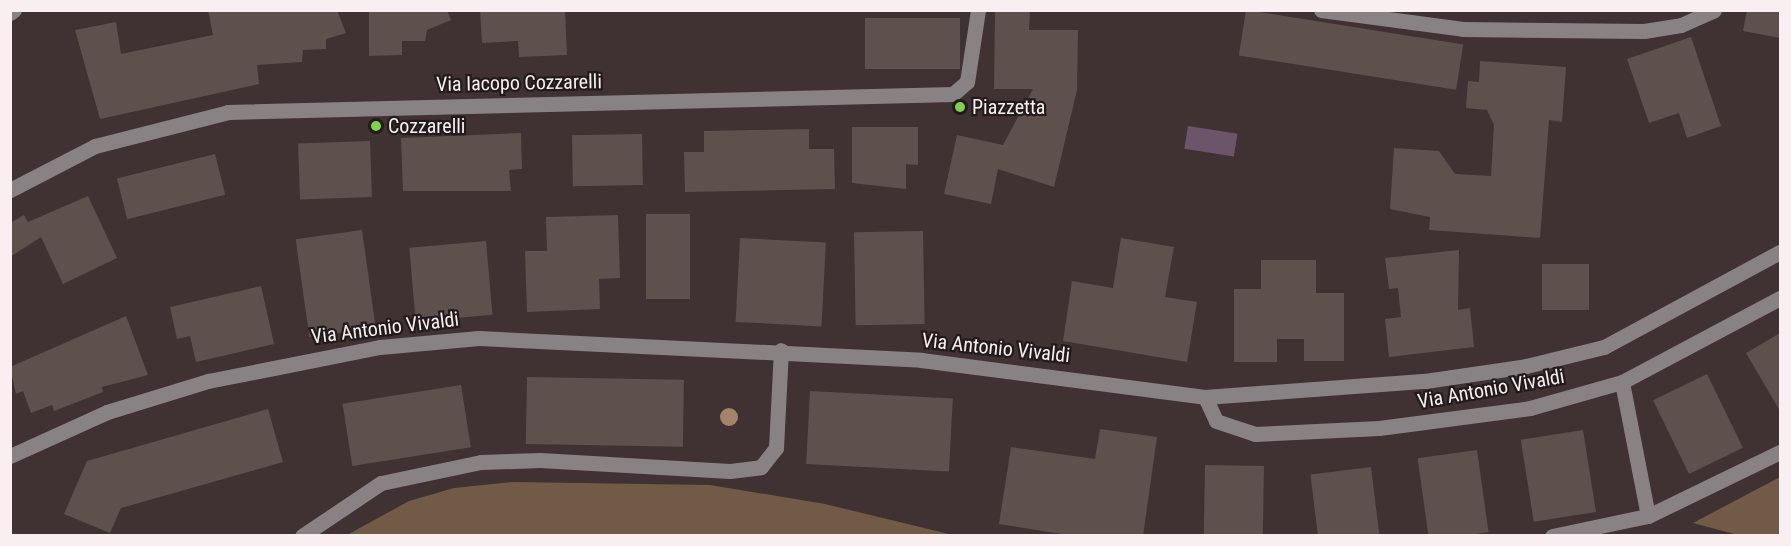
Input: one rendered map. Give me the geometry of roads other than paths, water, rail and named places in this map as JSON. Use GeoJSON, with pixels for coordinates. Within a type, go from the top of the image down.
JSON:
{"type":"FeatureCollection","features":[{"type":"Feature","properties":{"kind":"street","name":"Via Iacopo Cozzarelli"},"geometry":{"type":"LineString","coordinates":[[10,190],[95,146],[228,112],[953,94],[967,82],[978,10]]}},
{"type":"Feature","properties":{"kind":"street"},"geometry":{"type":"LineString","coordinates":[[1321,10],[1463,29],[1644,31],[1681,25],[1714,10]]}},
{"type":"Feature","properties":{"kind":"street","name":"Via Antonio Vivaldi"},"geometry":{"type":"LineString","coordinates":[[10,456],[154,396],[251,370],[380,347],[514,338],[781,350],[972,365],[1205,397],[1425,381],[1573,355],[1604,346],[1780,252]]}},
{"type":"Feature","properties":{"kind":"street","name":"Via Antonio Vivaldi"},"geometry":{"type":"LineString","coordinates":[[1205,397],[1216,421],[1239,432],[1320,433],[1530,408],[1622,382],[1780,298]]}},
{"type":"Feature","properties":{"kind":"street"},"geometry":{"type":"LineString","coordinates":[[302,536],[381,483],[481,462],[540,460],[730,471],[761,467],[776,448],[781,350]]}},
{"type":"Feature","properties":{"kind":"street"},"geometry":{"type":"LineString","coordinates":[[1622,382],[1648,516]]}},
{"type":"Feature","properties":{"kind":"street"},"geometry":{"type":"LineString","coordinates":[[1552,536],[1648,516],[1780,452]]}},
{"type":"Feature","properties":{"kind":"place","name":"Piazzetta"},"geometry":{"type":"Point","coordinates":[960,107]}},
{"type":"Feature","properties":{"kind":"place","name":"Cozzarelli"},"geometry":{"type":"Point","coordinates":[376,126]}}]}
